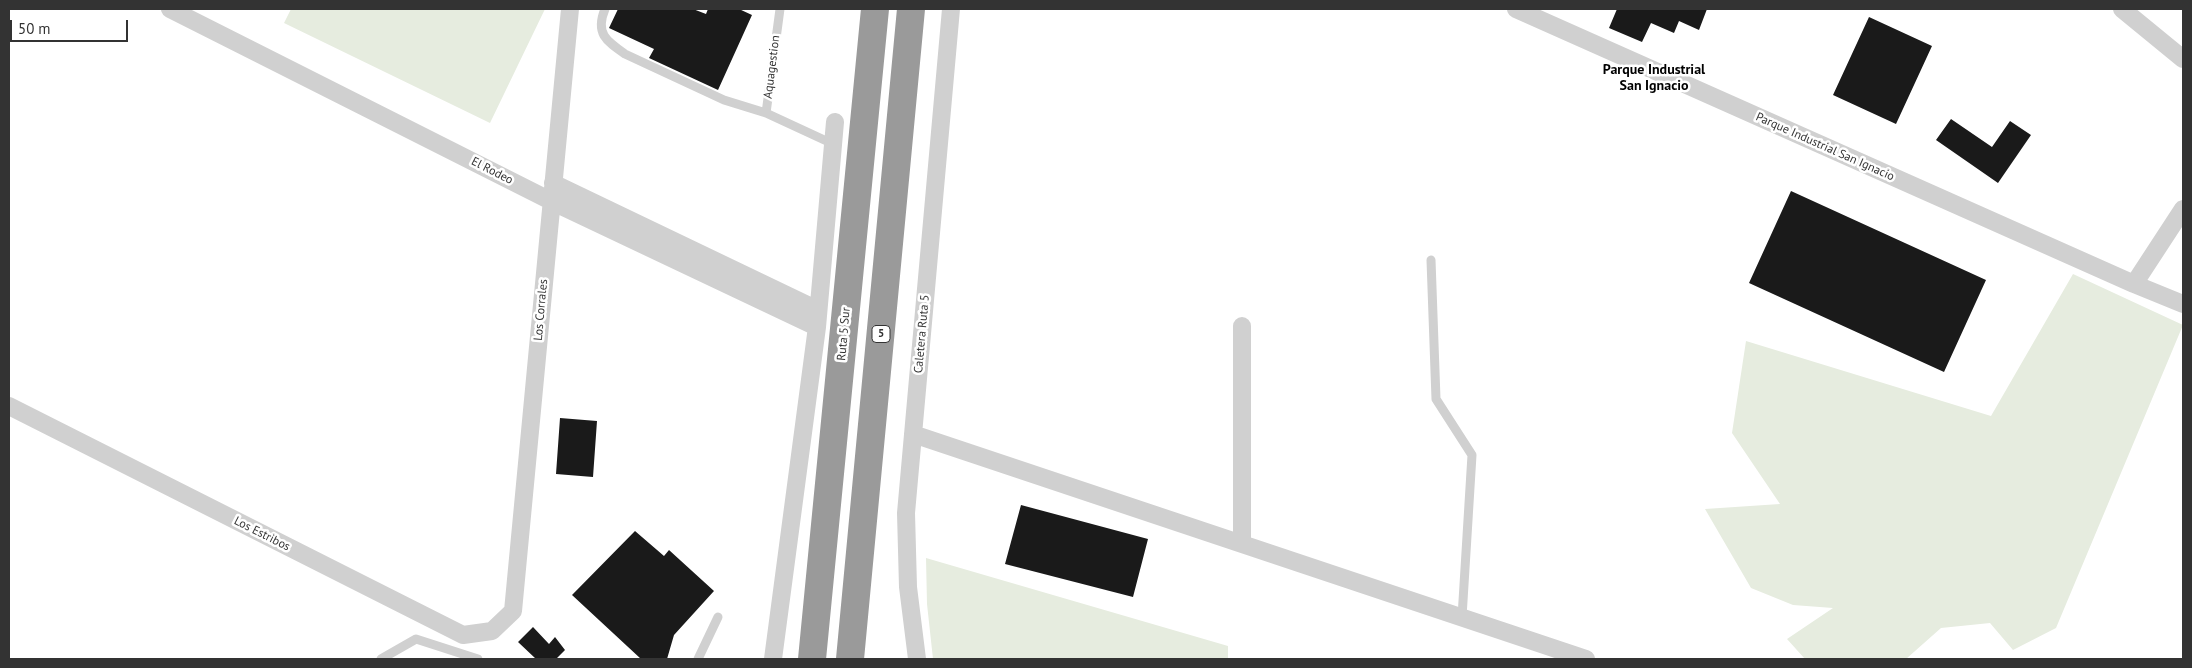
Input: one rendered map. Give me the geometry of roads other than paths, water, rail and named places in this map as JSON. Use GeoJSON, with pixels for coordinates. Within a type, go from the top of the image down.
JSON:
{"type":"FeatureCollection","features":[{"type":"Feature","properties":{"kind":"highway","name":"Ruta 5 Sur"},"geometry":{"type":"LineString","coordinates":[[812,659],[875,9]]}},
{"type":"Feature","properties":{"kind":"highway","name":"5"},"geometry":{"type":"LineString","coordinates":[[850,659],[912,9]]}},
{"type":"Feature","properties":{"kind":"street","name":"El Rodeo"},"geometry":{"type":"LineString","coordinates":[[170,9],[551,201],[817,318]]}},
{"type":"Feature","properties":{"kind":"street","name":"Los Corrales"},"geometry":{"type":"LineString","coordinates":[[513,611],[570,9]]}},
{"type":"Feature","properties":{"kind":"street","name":"Caletera Ruta 5"},"geometry":{"type":"LineString","coordinates":[[917,659],[908,587],[906,550],[908,484],[951,9]]}},
{"type":"Feature","properties":{"kind":"street","name":"Parque Industrial San Ignacio"},"geometry":{"type":"LineString","coordinates":[[1516,9],[2134,284],[2183,304]]}},
{"type":"Feature","properties":{"kind":"street"},"geometry":{"type":"LineString","coordinates":[[2122,9],[2183,59]]}},
{"type":"Feature","properties":{"kind":"street"},"geometry":{"type":"LineString","coordinates":[[773,659],[817,318],[835,122]]}},
{"type":"Feature","properties":{"kind":"street"},"geometry":{"type":"LineString","coordinates":[[553,183],[817,318]]}},
{"type":"Feature","properties":{"kind":"street"},"geometry":{"type":"LineString","coordinates":[[2134,284],[2183,209]]}},
{"type":"Feature","properties":{"kind":"street"},"geometry":{"type":"LineString","coordinates":[[1242,326],[1242,543]]}},
{"type":"Feature","properties":{"kind":"street","name":"Los Estribos"},"geometry":{"type":"LineString","coordinates":[[9,406],[462,635],[492,631],[513,611]]}},
{"type":"Feature","properties":{"kind":"street"},"geometry":{"type":"LineString","coordinates":[[913,434],[1586,659]]}},
{"type":"Feature","properties":{"kind":"lane"},"geometry":{"type":"LineString","coordinates":[[605,9],[600,22],[601,32],[612,45],[625,54],[724,100],[766,113]]}},
{"type":"Feature","properties":{"kind":"lane","name":"Aquagestion"},"geometry":{"type":"LineString","coordinates":[[780,9],[766,113],[833,144]]}},
{"type":"Feature","properties":{"kind":"lane"},"geometry":{"type":"LineString","coordinates":[[1431,260],[1436,399],[1472,455],[1462,617]]}},
{"type":"Feature","properties":{"kind":"lane"},"geometry":{"type":"LineString","coordinates":[[698,659],[718,617]]}},
{"type":"Feature","properties":{"kind":"lane"},"geometry":{"type":"LineString","coordinates":[[381,659],[416,639],[478,659]]}},
{"type":"Feature","properties":{"kind":"district","name":"Parque Industrial San Ignacio"},"geometry":{"type":"Point","coordinates":[1654,78]}}]}
